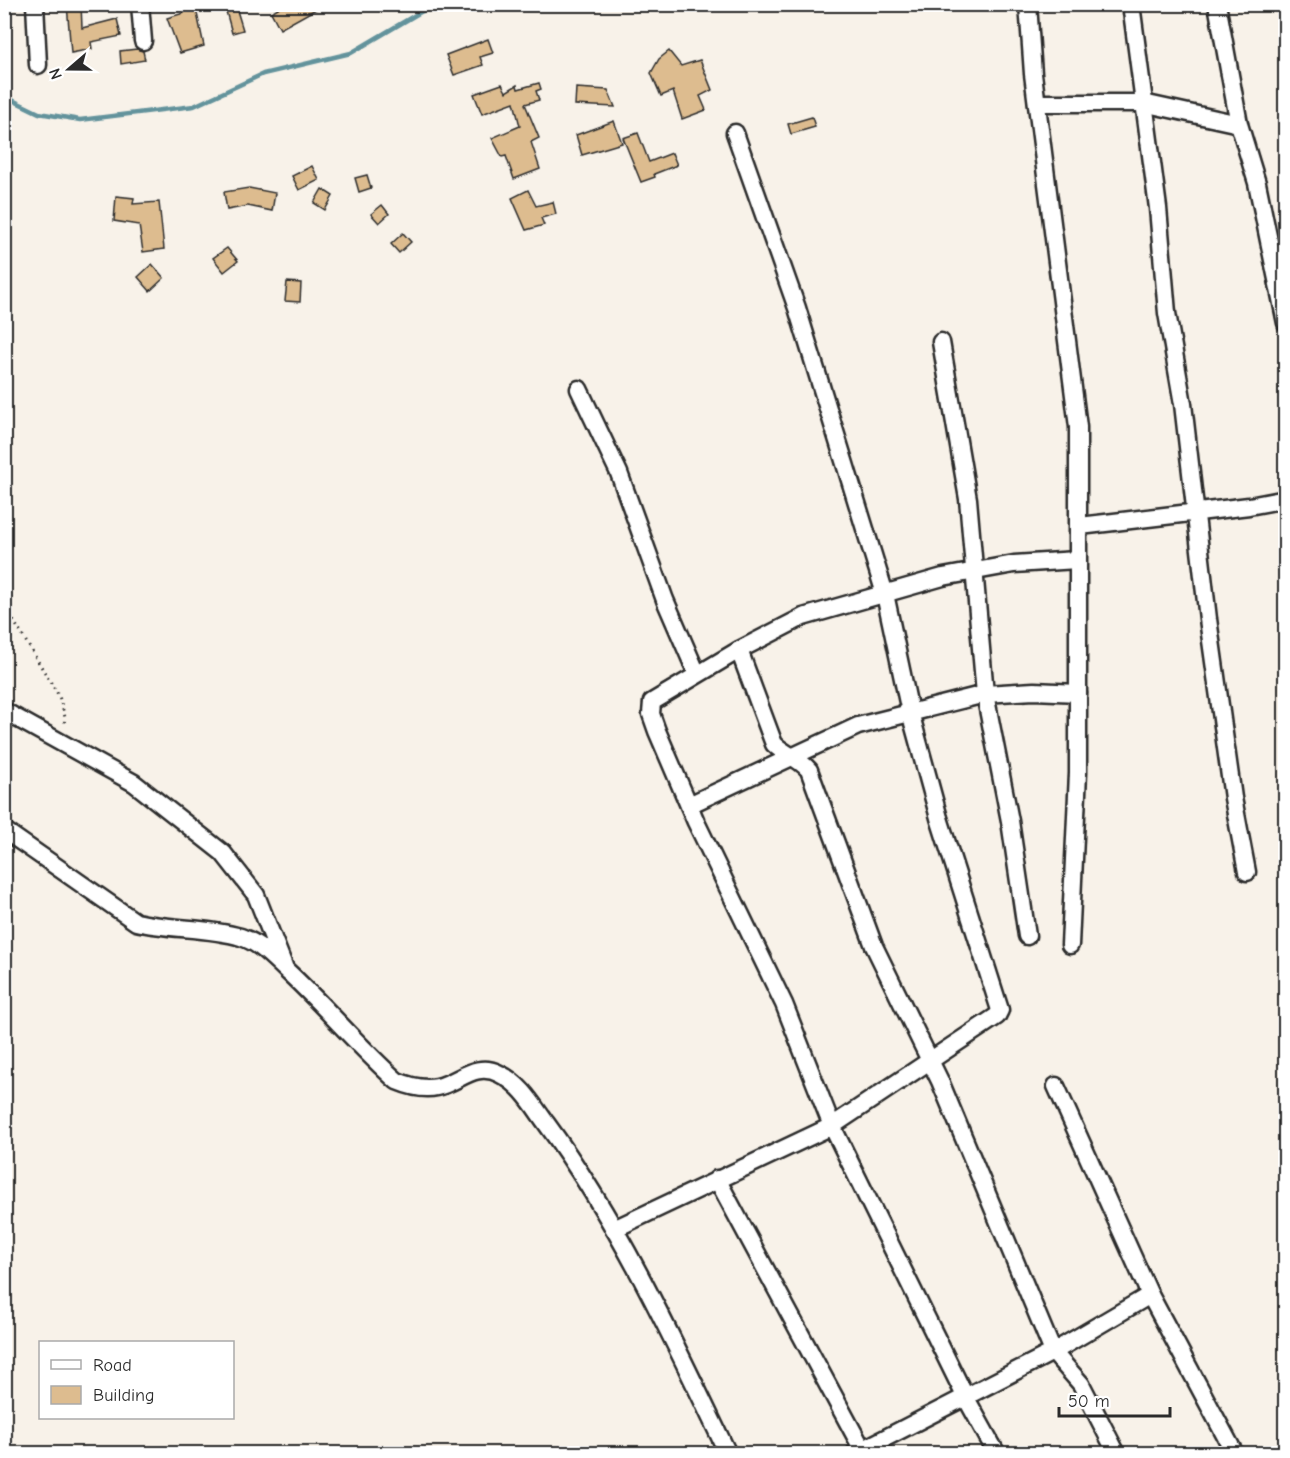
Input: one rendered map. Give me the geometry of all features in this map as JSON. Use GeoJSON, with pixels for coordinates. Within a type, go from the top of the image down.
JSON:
{"type":"FeatureCollection","features":[{"type":"Feature","properties":{"kind":"street"},"geometry":{"type":"LineString","coordinates":[[35,4],[38,65]]}},
{"type":"Feature","properties":{"kind":"street"},"geometry":{"type":"LineString","coordinates":[[140,4],[143,41]]}},
{"type":"Feature","properties":{"kind":"street"},"geometry":{"type":"LineString","coordinates":[[1028,4],[1037,104],[1078,427],[1080,526],[1077,560],[1078,773],[1070,945]]}},
{"type":"Feature","properties":{"kind":"street"},"geometry":{"type":"LineString","coordinates":[[1131,4],[1158,208],[1167,313],[1183,404],[1233,798],[1247,872]]}},
{"type":"Feature","properties":{"kind":"street"},"geometry":{"type":"LineString","coordinates":[[1217,4],[1239,124],[1257,183],[1286,323]]}},
{"type":"Feature","properties":{"kind":"street"},"geometry":{"type":"LineString","coordinates":[[1037,104],[1143,103],[1239,124]]}},
{"type":"Feature","properties":{"kind":"street"},"geometry":{"type":"LineString","coordinates":[[614,1229],[832,1126],[998,1016],[1000,1010],[939,818],[910,712],[885,594],[797,308],[735,133]]}},
{"type":"Feature","properties":{"kind":"street"},"geometry":{"type":"LineString","coordinates":[[940,342],[968,499],[985,694],[1010,821],[1027,936]]}},
{"type":"Feature","properties":{"kind":"street"},"geometry":{"type":"LineString","coordinates":[[579,389],[619,473],[665,600],[697,674]]}},
{"type":"Feature","properties":{"kind":"street"},"geometry":{"type":"LineString","coordinates":[[1080,526],[1196,513],[1286,499]]}},
{"type":"Feature","properties":{"kind":"street"},"geometry":{"type":"LineString","coordinates":[[997,1454],[966,1398],[832,1126],[784,1004],[689,805],[657,731],[651,714],[652,702],[739,650],[803,617],[917,583],[1014,564],[1077,560]]}},
{"type":"Feature","properties":{"kind":"street"},"geometry":{"type":"LineString","coordinates":[[739,650],[774,744],[801,761],[809,770],[874,946],[931,1062],[1053,1352],[1081,1384],[1117,1454]]}},
{"type":"Feature","properties":{"kind":"street"},"geometry":{"type":"LineString","coordinates":[[689,805],[791,755],[858,726],[985,694],[1034,691],[1078,693]]}},
{"type":"Feature","properties":{"kind":"street"},"geometry":{"type":"LineString","coordinates":[[4,711],[134,783],[224,853],[256,896],[286,970]]}},
{"type":"Feature","properties":{"kind":"street"},"geometry":{"type":"LineString","coordinates":[[4,830],[136,922],[156,927],[195,928],[241,937],[260,946],[397,1081],[414,1087],[437,1087],[476,1070],[487,1070],[518,1085],[574,1161],[614,1229],[728,1454]]}},
{"type":"Feature","properties":{"kind":"street"},"geometry":{"type":"LineString","coordinates":[[1056,1086],[1150,1295],[1235,1454]]}},
{"type":"Feature","properties":{"kind":"street"},"geometry":{"type":"LineString","coordinates":[[717,1179],[861,1452],[1053,1352],[1150,1295]]}},
{"type":"Feature","properties":{"kind":"path"},"geometry":{"type":"LineString","coordinates":[[4,605],[59,696],[65,717],[63,743]]}},
{"type":"Feature","properties":{"kind":"building"},"geometry":{"type":"Polygon","coordinates":[[[67,4],[81,4],[82,28],[117,19],[121,36],[91,42],[92,49],[71,53],[67,4]]]}},
{"type":"Feature","properties":{"kind":"building"},"geometry":{"type":"Polygon","coordinates":[[[183,4],[195,4],[204,46],[180,53],[167,18],[184,13],[183,4]]]}},
{"type":"Feature","properties":{"kind":"building"},"geometry":{"type":"Polygon","coordinates":[[[224,4],[235,4],[243,30],[232,33],[224,4]]]}},
{"type":"Feature","properties":{"kind":"building"},"geometry":{"type":"Polygon","coordinates":[[[285,4],[325,4],[280,29],[271,12],[285,4]]]}},
{"type":"Feature","properties":{"kind":"building"},"geometry":{"type":"Polygon","coordinates":[[[488,39],[493,53],[480,57],[483,65],[454,75],[446,55],[488,39]]]}},
{"type":"Feature","properties":{"kind":"building"},"geometry":{"type":"Polygon","coordinates":[[[137,49],[143,51],[145,60],[121,64],[120,51],[137,49]]]}},
{"type":"Feature","properties":{"kind":"building"},"geometry":{"type":"Polygon","coordinates":[[[669,51],[681,66],[700,60],[712,90],[700,96],[706,110],[682,119],[673,91],[661,96],[651,73],[659,59],[669,51]]]}},
{"type":"Feature","properties":{"kind":"building"},"geometry":{"type":"Polygon","coordinates":[[[539,83],[541,89],[536,91],[539,100],[525,104],[539,138],[531,142],[540,169],[514,179],[506,156],[502,157],[492,138],[520,126],[514,102],[482,114],[474,94],[502,84],[506,92],[517,85],[518,89],[539,83]]]}},
{"type":"Feature","properties":{"kind":"building"},"geometry":{"type":"Polygon","coordinates":[[[576,88],[608,90],[615,107],[575,105],[576,88]]]}},
{"type":"Feature","properties":{"kind":"building"},"geometry":{"type":"Polygon","coordinates":[[[812,117],[815,127],[791,134],[788,124],[812,117]]]}},
{"type":"Feature","properties":{"kind":"building"},"geometry":{"type":"Polygon","coordinates":[[[614,121],[622,143],[582,155],[576,135],[614,121]]]}},
{"type":"Feature","properties":{"kind":"building"},"geometry":{"type":"Polygon","coordinates":[[[638,133],[649,162],[672,153],[677,165],[641,182],[623,138],[638,133]]]}},
{"type":"Feature","properties":{"kind":"building"},"geometry":{"type":"Polygon","coordinates":[[[312,166],[319,180],[299,190],[292,176],[312,166]]]}},
{"type":"Feature","properties":{"kind":"building"},"geometry":{"type":"Polygon","coordinates":[[[367,175],[371,188],[359,192],[355,178],[367,175]]]}},
{"type":"Feature","properties":{"kind":"building"},"geometry":{"type":"Polygon","coordinates":[[[249,188],[275,193],[272,211],[248,206],[227,210],[224,192],[249,188]]]}},
{"type":"Feature","properties":{"kind":"building"},"geometry":{"type":"Polygon","coordinates":[[[322,189],[333,196],[325,210],[314,203],[322,189]]]}},
{"type":"Feature","properties":{"kind":"building"},"geometry":{"type":"Polygon","coordinates":[[[528,190],[536,206],[553,202],[556,214],[541,218],[544,225],[526,230],[512,198],[528,190]]]}},
{"type":"Feature","properties":{"kind":"building"},"geometry":{"type":"Polygon","coordinates":[[[116,196],[134,198],[133,204],[159,202],[164,249],[143,252],[139,225],[114,221],[116,196]]]}},
{"type":"Feature","properties":{"kind":"building"},"geometry":{"type":"Polygon","coordinates":[[[382,205],[389,214],[379,223],[371,214],[382,205]]]}},
{"type":"Feature","properties":{"kind":"building"},"geometry":{"type":"Polygon","coordinates":[[[403,233],[411,242],[399,253],[391,244],[403,233]]]}},
{"type":"Feature","properties":{"kind":"building"},"geometry":{"type":"Polygon","coordinates":[[[227,248],[238,261],[224,272],[213,258],[227,248]]]}},
{"type":"Feature","properties":{"kind":"building"},"geometry":{"type":"Polygon","coordinates":[[[152,264],[164,278],[150,291],[138,277],[152,264]]]}},
{"type":"Feature","properties":{"kind":"building"},"geometry":{"type":"Polygon","coordinates":[[[287,282],[301,283],[300,302],[285,301],[287,282]]]}},
{"type":"Feature","properties":{"kind":"waterway"},"geometry":{"type":"LineString","coordinates":[[4,96],[39,113],[80,120],[194,106],[263,74],[351,53],[434,4]]}}]}
